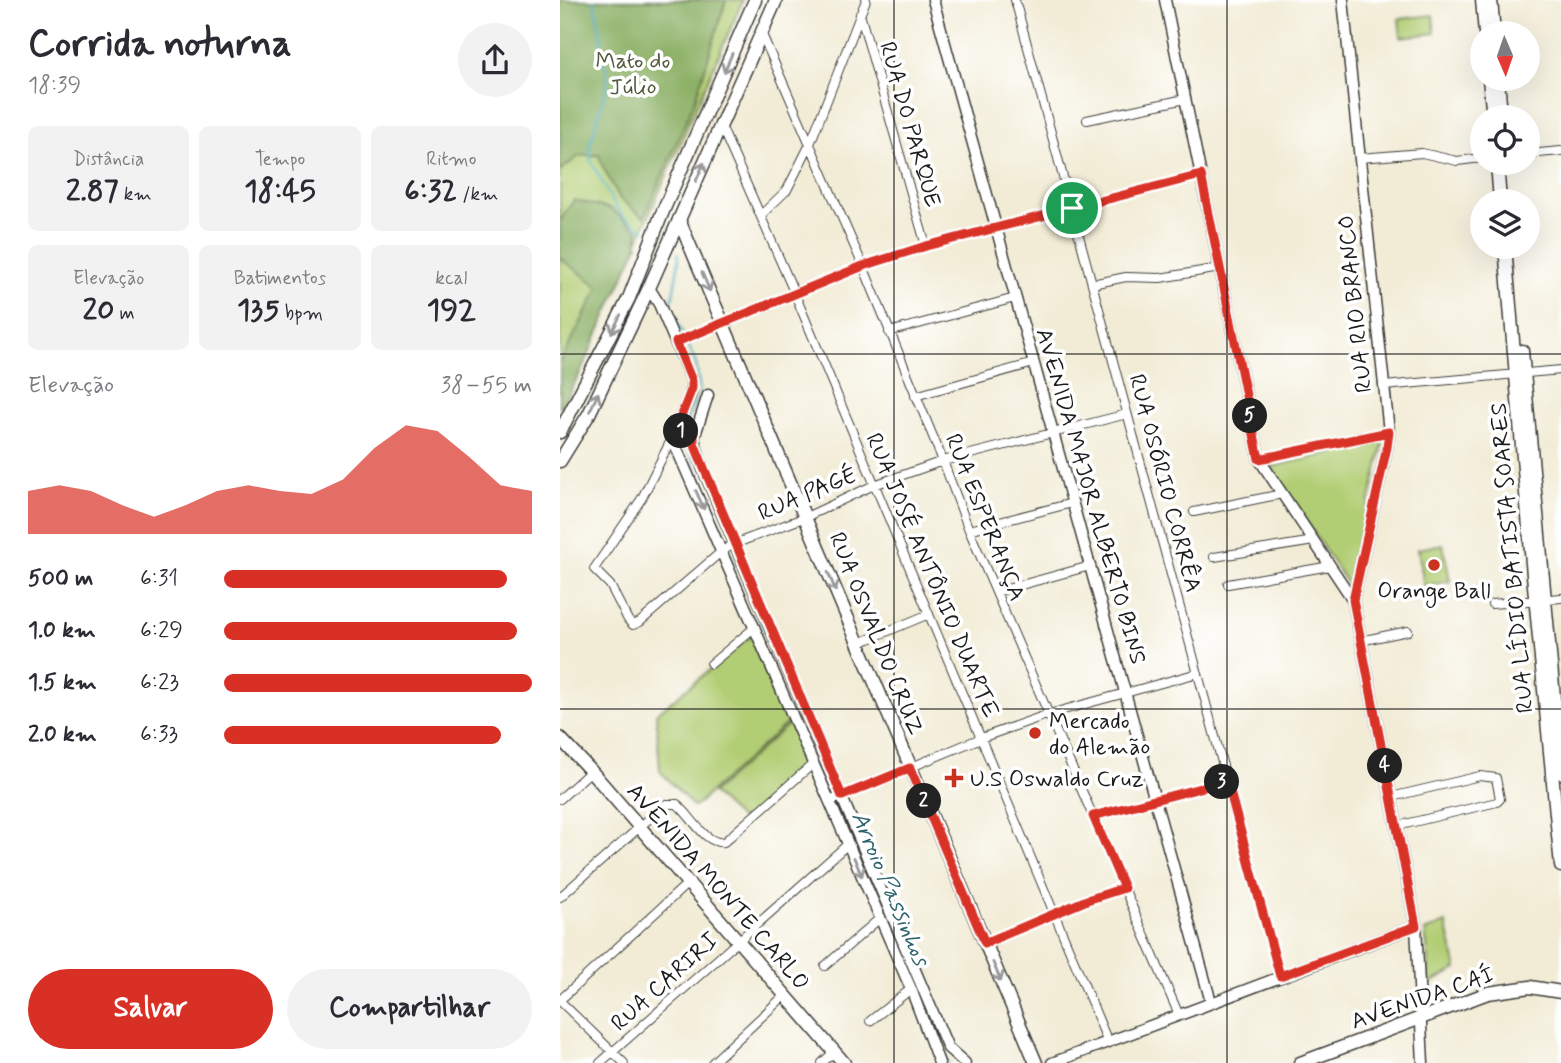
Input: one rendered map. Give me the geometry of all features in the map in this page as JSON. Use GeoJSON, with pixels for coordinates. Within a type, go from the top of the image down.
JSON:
{"type":"FeatureCollection","features":[{"type":"Feature","properties":{"kind":"main road"},"geometry":{"type":"LineString","coordinates":[[560,432],[629,298],[663,211],[755,0]]}},
{"type":"Feature","properties":{"kind":"main road"},"geometry":{"type":"LineString","coordinates":[[560,461],[589,414],[649,288],[776,0]]}},
{"type":"Feature","properties":{"kind":"main road"},"geometry":{"type":"LineString","coordinates":[[1482,0],[1486,21]]}},
{"type":"Feature","properties":{"kind":"main road"},"geometry":{"type":"LineString","coordinates":[[1488,21],[1491,0]]}},
{"type":"Feature","properties":{"kind":"main road"},"geometry":{"type":"LineString","coordinates":[[663,211],[679,220]]}},
{"type":"Feature","properties":{"kind":"main road","name":"RUA OSVALDO CRUZ"},"geometry":{"type":"LineString","coordinates":[[679,220],[1036,1063]]}},
{"type":"Feature","properties":{"kind":"main road","name":"RUA LÍDIO BATISTA SOARES"},"geometry":{"type":"LineString","coordinates":[[1508,259],[1511,274]]}},
{"type":"Feature","properties":{"kind":"main road","name":"RUA LÍDIO BATISTA SOARES"},"geometry":{"type":"LineString","coordinates":[[1512,259],[1561,866]]}},
{"type":"Feature","properties":{"kind":"main road"},"geometry":{"type":"LineString","coordinates":[[629,298],[649,288]]}},
{"type":"Feature","properties":{"kind":"main road","name":"RUA LÍDIO BATISTA SOARES"},"geometry":{"type":"LineString","coordinates":[[1552,730],[1561,773]]}},
{"type":"Feature","properties":{"kind":"main road","name":"AVENIDA MONTE CARLO"},"geometry":{"type":"LineString","coordinates":[[560,738],[844,1063]]}},
{"type":"Feature","properties":{"kind":"main road","name":"AVENIDA CAÍ"},"geometry":{"type":"LineString","coordinates":[[1300,1063],[1500,990],[1530,988],[1561,992]]}},
{"type":"Feature","properties":{"kind":"street"},"geometry":{"type":"LineString","coordinates":[[761,215],[787,190],[810,144],[866,0]]}},
{"type":"Feature","properties":{"kind":"street","name":"AVENIDA MAJOR ALBERTO BINS"},"geometry":{"type":"LineString","coordinates":[[933,0],[1211,1003]]}},
{"type":"Feature","properties":{"kind":"street","name":"RUA OSÓRIO CORRÊA"},"geometry":{"type":"LineString","coordinates":[[1015,0],[1280,976]]}},
{"type":"Feature","properties":{"kind":"street"},"geometry":{"type":"LineString","coordinates":[[1165,0],[1259,459],[1353,600],[1416,926],[1423,1063]]}},
{"type":"Feature","properties":{"kind":"street","name":"RUA RIO BRANCO"},"geometry":{"type":"LineString","coordinates":[[1343,0],[1389,432],[1353,600]]}},
{"type":"Feature","properties":{"kind":"street","name":"RUA DO PARQUE"},"geometry":{"type":"LineString","coordinates":[[860,14],[926,246]]}},
{"type":"Feature","properties":{"kind":"street","name":"RUA ESPERANÇA"},"geometry":{"type":"LineString","coordinates":[[761,32],[863,266],[969,530],[1179,1015]]}},
{"type":"Feature","properties":{"kind":"street"},"geometry":{"type":"LineString","coordinates":[[1087,120],[1185,99]]}},
{"type":"Feature","properties":{"kind":"street","name":"RUA JOSÉ ANTÔNIO DUARTE"},"geometry":{"type":"LineString","coordinates":[[720,125],[794,292],[1108,1042]]}},
{"type":"Feature","properties":{"kind":"street"},"geometry":{"type":"LineString","coordinates":[[1540,153],[1561,151]]}},
{"type":"Feature","properties":{"kind":"street"},"geometry":{"type":"LineString","coordinates":[[1360,158],[1422,153],[1457,161],[1470,159]]}},
{"type":"Feature","properties":{"kind":"street"},"geometry":{"type":"LineString","coordinates":[[679,341],[863,266],[926,246],[1201,175]]}},
{"type":"Feature","properties":{"kind":"street"},"geometry":{"type":"LineString","coordinates":[[1092,284],[1126,277],[1160,278],[1220,268]]}},
{"type":"Feature","properties":{"kind":"street"},"geometry":{"type":"LineString","coordinates":[[649,288],[679,341],[692,381],[682,432],[722,551],[814,763],[836,798],[848,844],[911,989],[939,1063]]}},
{"type":"Feature","properties":{"kind":"street"},"geometry":{"type":"LineString","coordinates":[[889,332],[1016,298]]}},
{"type":"Feature","properties":{"kind":"street"},"geometry":{"type":"LineString","coordinates":[[915,396],[1034,363]]}},
{"type":"Feature","properties":{"kind":"street"},"geometry":{"type":"LineString","coordinates":[[1384,386],[1561,370]]}},
{"type":"Feature","properties":{"kind":"street"},"geometry":{"type":"LineString","coordinates":[[682,432],[708,395]]}},
{"type":"Feature","properties":{"kind":"street","name":"RUA PAGÉ"},"geometry":{"type":"LineString","coordinates":[[682,432],[594,569],[610,585],[633,625],[734,544],[806,517],[874,485],[943,461],[1127,414]]}},
{"type":"Feature","properties":{"kind":"street"},"geometry":{"type":"LineString","coordinates":[[682,432],[694,443],[836,798],[948,1048],[965,1063]]}},
{"type":"Feature","properties":{"kind":"street"},"geometry":{"type":"LineString","coordinates":[[1259,459],[1389,432]]}},
{"type":"Feature","properties":{"kind":"street"},"geometry":{"type":"LineString","coordinates":[[1194,512],[1282,494]]}},
{"type":"Feature","properties":{"kind":"street"},"geometry":{"type":"LineString","coordinates":[[969,530],[1072,503]]}},
{"type":"Feature","properties":{"kind":"street"},"geometry":{"type":"LineString","coordinates":[[1214,557],[1314,541]]}},
{"type":"Feature","properties":{"kind":"street"},"geometry":{"type":"LineString","coordinates":[[996,592],[1090,566]]}},
{"type":"Feature","properties":{"kind":"street"},"geometry":{"type":"LineString","coordinates":[[1228,584],[1330,566]]}},
{"type":"Feature","properties":{"kind":"street"},"geometry":{"type":"LineString","coordinates":[[1492,604],[1561,598]]}},
{"type":"Feature","properties":{"kind":"street"},"geometry":{"type":"LineString","coordinates":[[857,644],[929,614]]}},
{"type":"Feature","properties":{"kind":"street"},"geometry":{"type":"LineString","coordinates":[[711,664],[755,627]]}},
{"type":"Feature","properties":{"kind":"street"},"geometry":{"type":"LineString","coordinates":[[1360,641],[1408,631]]}},
{"type":"Feature","properties":{"kind":"street"},"geometry":{"type":"LineString","coordinates":[[836,798],[981,738],[1049,714],[1198,673]]}},
{"type":"Feature","properties":{"kind":"street"},"geometry":{"type":"LineString","coordinates":[[560,897],[662,807],[671,803],[682,808],[709,838],[719,843],[724,842],[814,763]]}},
{"type":"Feature","properties":{"kind":"street"},"geometry":{"type":"LineString","coordinates":[[560,799],[591,771]]}},
{"type":"Feature","properties":{"kind":"street"},"geometry":{"type":"LineString","coordinates":[[1391,797],[1480,776],[1496,778],[1499,801],[1397,826]]}},
{"type":"Feature","properties":{"kind":"street"},"geometry":{"type":"LineString","coordinates":[[1093,816],[1227,781]]}},
{"type":"Feature","properties":{"kind":"street","name":"RUA CARIRI"},"geometry":{"type":"LineString","coordinates":[[600,1063],[848,844]]}},
{"type":"Feature","properties":{"kind":"street"},"geometry":{"type":"LineString","coordinates":[[624,1063],[560,1001],[688,884]]}},
{"type":"Feature","properties":{"kind":"street"},"geometry":{"type":"LineString","coordinates":[[985,943],[1124,888]]}},
{"type":"Feature","properties":{"kind":"street"},"geometry":{"type":"LineString","coordinates":[[825,966],[880,918]]}},
{"type":"Feature","properties":{"kind":"street"},"geometry":{"type":"LineString","coordinates":[[1052,1063],[1416,926]]}},
{"type":"Feature","properties":{"kind":"street"},"geometry":{"type":"LineString","coordinates":[[870,1021],[911,989]]}},
{"type":"Feature","properties":{"kind":"street"},"geometry":{"type":"LineString","coordinates":[[712,1063],[785,995]]}},
{"type":"Feature","properties":{"kind":"street"},"geometry":{"type":"LineString","coordinates":[[822,1063],[834,1052]]}},
{"type":"Feature","properties":{"kind":"green space","name":"Mato do Júlio"},"geometry":{"type":"Polygon","coordinates":[[[560,0],[743,0],[581,371],[560,409],[560,0]]]}},
{"type":"Feature","properties":{"kind":"green space","name":"Mato do Júlio"},"geometry":{"type":"Polygon","coordinates":[[[560,0],[726,0],[695,101],[644,217],[620,199],[599,155],[579,156],[560,171],[560,0]]]}},
{"type":"Feature","properties":{"kind":"green space"},"geometry":{"type":"Polygon","coordinates":[[[1433,15],[1435,33],[1401,37],[1399,19],[1433,15]]]}},
{"type":"Feature","properties":{"kind":"green space"},"geometry":{"type":"Polygon","coordinates":[[[574,200],[611,209],[638,230],[638,245],[581,371],[560,409],[560,363],[599,287],[560,258],[560,221],[574,200]]]}},
{"type":"Feature","properties":{"kind":"green space"},"geometry":{"type":"Polygon","coordinates":[[[1384,441],[1349,587],[1271,467],[1384,441]]]}},
{"type":"Feature","properties":{"kind":"green space","name":"Orange Ball"},"geometry":{"type":"Polygon","coordinates":[[[1443,544],[1450,581],[1424,586],[1418,549],[1443,544]]]}},
{"type":"Feature","properties":{"kind":"green space"},"geometry":{"type":"Polygon","coordinates":[[[752,635],[788,722],[694,807],[660,771],[656,714],[752,635]]]}},
{"type":"Feature","properties":{"kind":"green space"},"geometry":{"type":"Polygon","coordinates":[[[790,723],[810,763],[742,821],[712,793],[790,723]]]}},
{"type":"Feature","properties":{"kind":"green space"},"geometry":{"type":"Polygon","coordinates":[[[1446,923],[1457,969],[1427,985],[1429,960],[1425,931],[1446,923]]]}},
{"type":"Feature","properties":{"kind":"waterway"},"geometry":{"type":"LineString","coordinates":[[594,0],[602,40],[601,56],[607,71],[607,86],[589,148],[591,161],[615,206],[624,217],[644,230]]}},
{"type":"Feature","properties":{"kind":"waterway","name":"Arroio Passinhos"},"geometry":{"type":"LineString","coordinates":[[678,253],[671,307],[683,334]]}},
{"type":"Feature","properties":{"kind":"waterway","name":"Arroio Passinhos"},"geometry":{"type":"LineString","coordinates":[[687,342],[696,364],[700,391],[687,420],[687,447],[728,543]]}},
{"type":"Feature","properties":{"kind":"waterway","name":"Arroio Passinhos"},"geometry":{"type":"LineString","coordinates":[[730,549],[834,795]]}},
{"type":"Feature","properties":{"kind":"waterway","name":"Arroio Passinhos"},"geometry":{"type":"LineString","coordinates":[[836,800],[882,908]]}},
{"type":"Feature","properties":{"kind":"waterway","name":"Arroio Passinhos"},"geometry":{"type":"LineString","coordinates":[[928,1020],[949,1063]]}},
{"type":"Feature","properties":{"kind":"place","name":"Orange Ball"},"geometry":{"type":"Point","coordinates":[1434,565]}},
{"type":"Feature","properties":{"kind":"place","name":"Mercado do Alemão"},"geometry":{"type":"Point","coordinates":[1035,733]}},
{"type":"Feature","properties":{"kind":"place","name":"U.S Oswaldo Cruz"},"geometry":{"type":"Point","coordinates":[954,778]}},
{"type":"Feature","properties":{"kind":"route"},"geometry":{"type":"LineString","coordinates":[[1201,175],[1259,459],[1389,432],[1353,600],[1416,926],[1280,976],[1227,781],[1093,816],[1124,888],[1087,900],[985,943],[910,768],[842,796],[743,566],[694,443],[694,433],[676,429],[691,393],[692,381],[676,342],[863,266],[926,246],[1072,208],[1201,175]]}}]}
